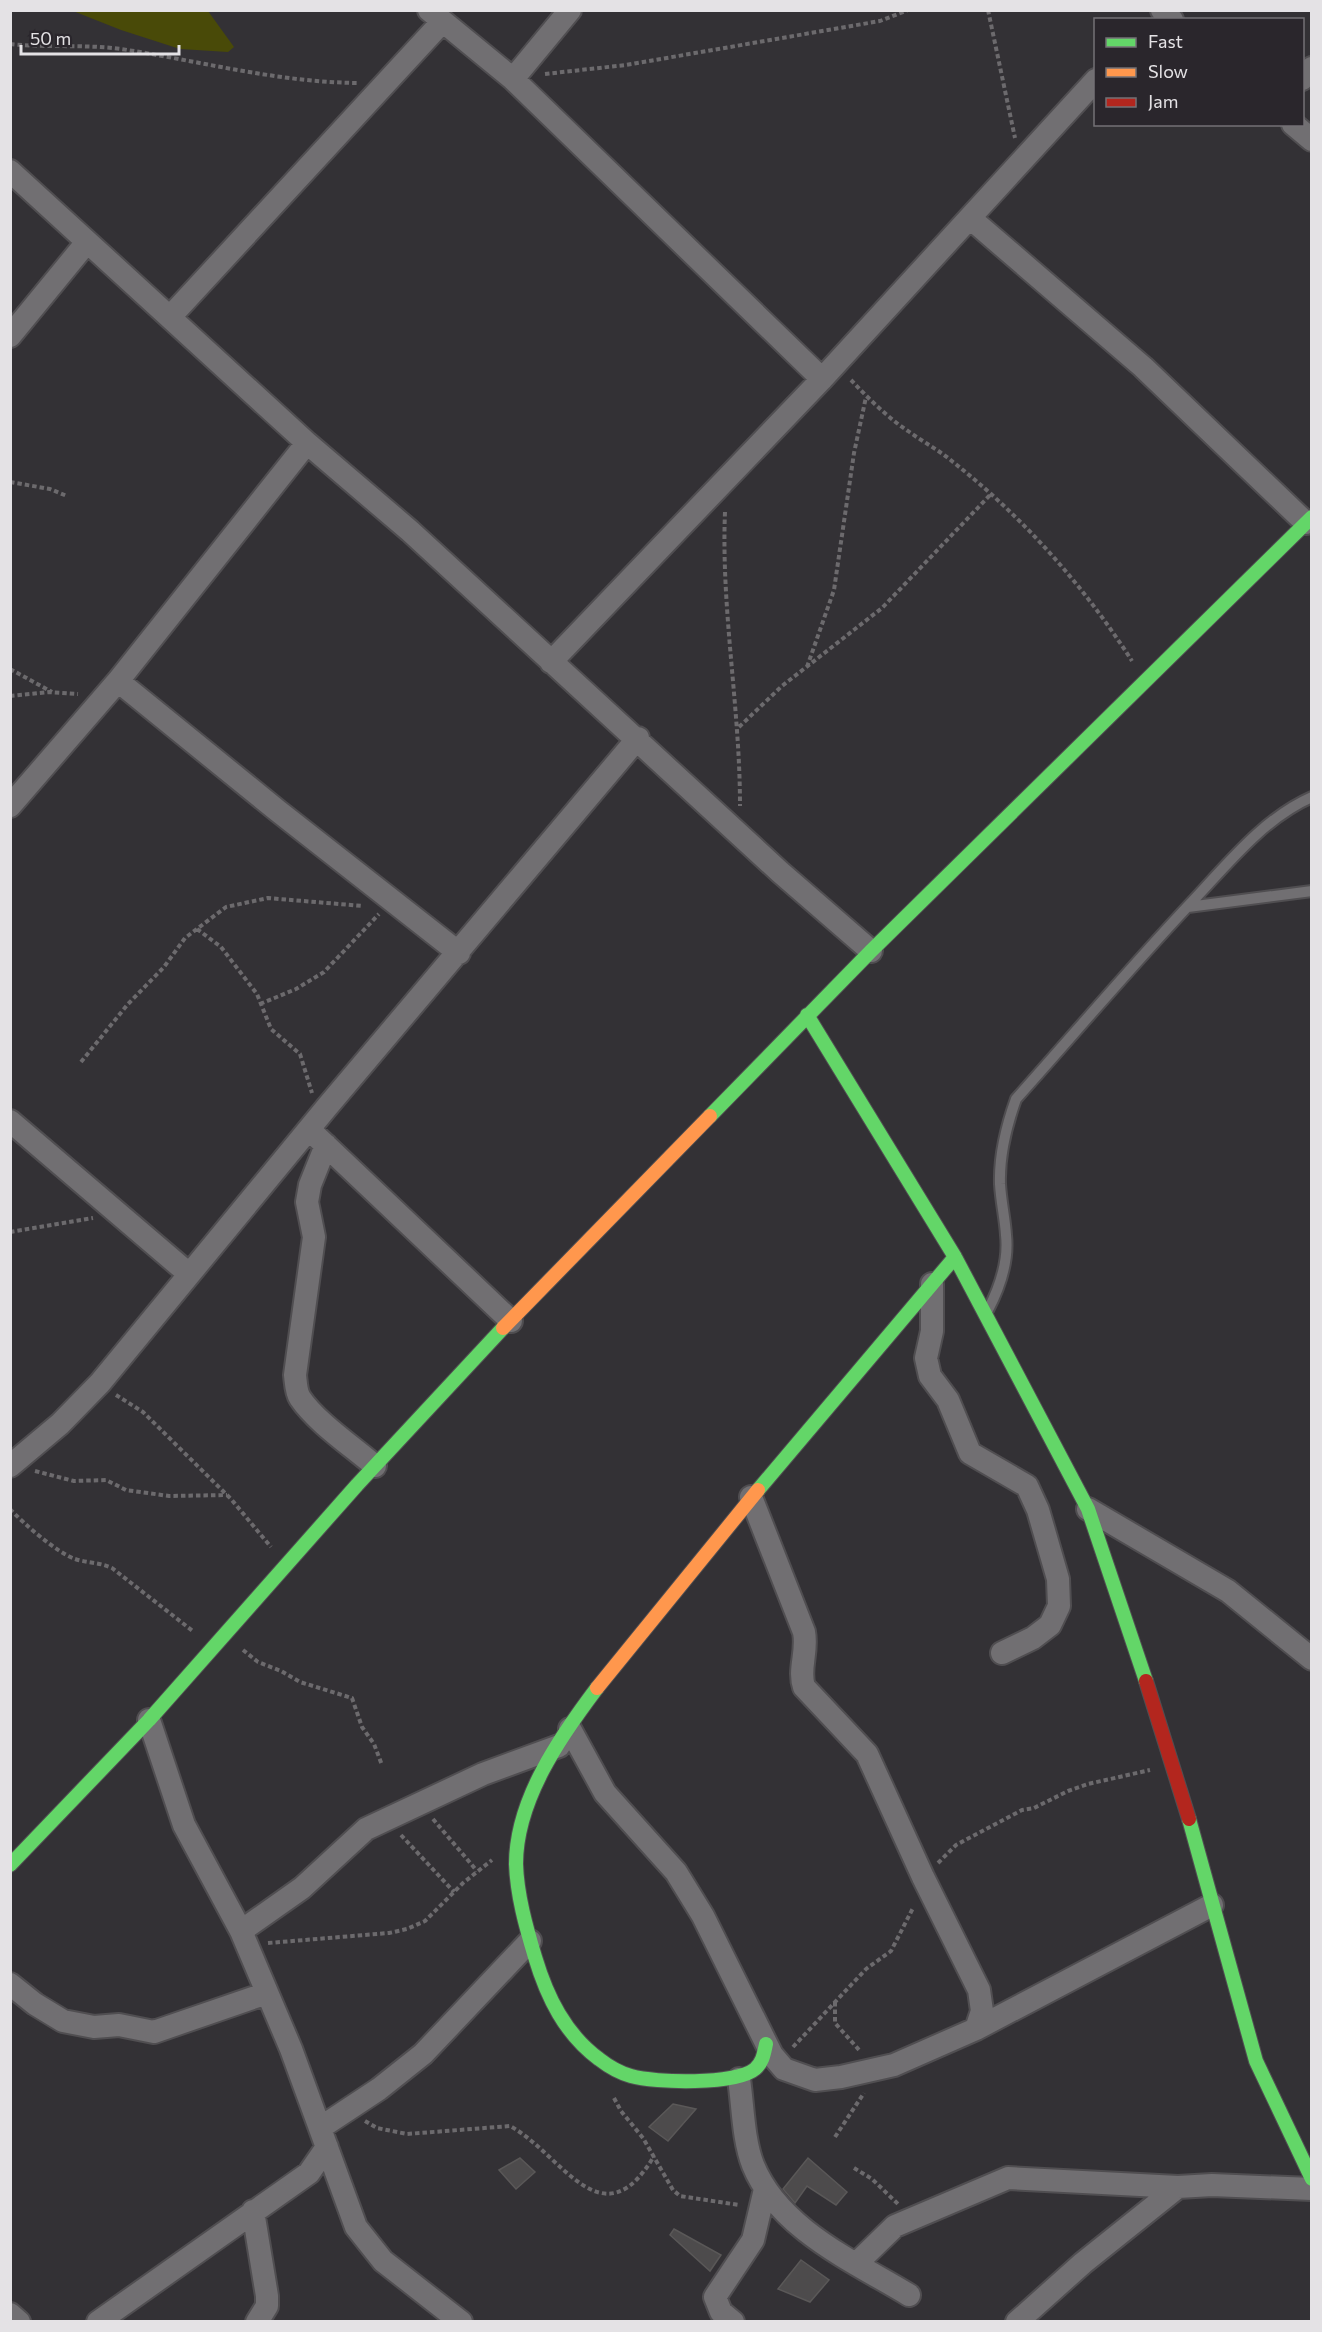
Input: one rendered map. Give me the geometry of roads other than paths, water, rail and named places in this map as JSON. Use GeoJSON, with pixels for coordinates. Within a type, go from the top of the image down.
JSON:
{"type":"FeatureCollection","features":[{"type":"Feature","properties":{"kind":"street"},"geometry":{"type":"LineString","coordinates":[[517,73],[570,10]]}},
{"type":"Feature","properties":{"kind":"street"},"geometry":{"type":"LineString","coordinates":[[170,317],[384,83],[435,16],[517,73],[829,371]]}},
{"type":"Feature","properties":{"kind":"street"},"geometry":{"type":"LineString","coordinates":[[551,662],[829,371],[1094,81]]}},
{"type":"Feature","properties":{"kind":"street"},"geometry":{"type":"LineString","coordinates":[[1295,126],[1311,140]]}},
{"type":"Feature","properties":{"kind":"street"},"geometry":{"type":"LineString","coordinates":[[10,171],[307,443],[410,531],[551,662],[638,738],[740,834],[871,951]]}},
{"type":"Feature","properties":{"kind":"street"},"geometry":{"type":"LineString","coordinates":[[10,1865],[149,1720],[375,1466],[511,1321],[807,1015],[1309,520],[1143,367],[970,218]]}},
{"type":"Feature","properties":{"kind":"street"},"geometry":{"type":"LineString","coordinates":[[10,336],[87,242]]}},
{"type":"Feature","properties":{"kind":"street"},"geometry":{"type":"LineString","coordinates":[[10,806],[118,681],[307,443]]}},
{"type":"Feature","properties":{"kind":"street"},"geometry":{"type":"LineString","coordinates":[[118,681],[278,812],[459,953]]}},
{"type":"Feature","properties":{"kind":"street"},"geometry":{"type":"LineString","coordinates":[[21,1469],[100,1383],[314,1123],[638,738]]}},
{"type":"Feature","properties":{"kind":"street"},"geometry":{"type":"LineString","coordinates":[[807,1015],[956,1257],[1088,1509],[1174,1765],[1256,2061],[1311,2179]]}},
{"type":"Feature","properties":{"kind":"street"},"geometry":{"type":"LineString","coordinates":[[10,1121],[189,1274]]}},
{"type":"Feature","properties":{"kind":"street"},"geometry":{"type":"LineString","coordinates":[[314,1123],[326,1145],[511,1321]]}},
{"type":"Feature","properties":{"kind":"street"},"geometry":{"type":"LineString","coordinates":[[326,1145],[310,1185],[307,1202],[314,1237],[295,1375],[296,1388],[310,1409],[375,1466]]}},
{"type":"Feature","properties":{"kind":"street"},"geometry":{"type":"LineString","coordinates":[[769,2050],[754,2070],[739,2079],[632,2077],[613,2069],[590,2053],[558,2014],[544,1987],[521,1903],[516,1852],[519,1839],[533,1792],[593,1693],[751,1497],[956,1257]]}},
{"type":"Feature","properties":{"kind":"street"},"geometry":{"type":"LineString","coordinates":[[932,1284],[932,1331],[926,1358],[930,1376],[948,1400],[970,1453],[1027,1486],[1038,1510],[1058,1579],[1059,1606],[1050,1625],[1033,1638],[1002,1653]]}},
{"type":"Feature","properties":{"kind":"street"},"geometry":{"type":"LineString","coordinates":[[751,1497],[804,1632],[807,1647],[801,1678],[804,1687],[867,1754],[923,1877],[980,1990],[982,2011],[976,2029]]}},
{"type":"Feature","properties":{"kind":"street"},"geometry":{"type":"LineString","coordinates":[[1088,1509],[1228,1591],[1311,1659]]}},
{"type":"Feature","properties":{"kind":"street"},"geometry":{"type":"LineString","coordinates":[[149,1720],[184,1825],[244,1938],[323,2138],[349,2211],[368,2245],[383,2261],[461,2322]]}},
{"type":"Feature","properties":{"kind":"street"},"geometry":{"type":"LineString","coordinates":[[244,1938],[366,1829],[565,1738]]}},
{"type":"Feature","properties":{"kind":"street"},"geometry":{"type":"LineString","coordinates":[[565,1738],[605,1793],[676,1872],[703,1916],[769,2050],[784,2069],[815,2080],[894,2065],[976,2029],[1212,1905]]}},
{"type":"Feature","properties":{"kind":"street"},"geometry":{"type":"LineString","coordinates":[[98,2322],[309,2173],[323,2138],[346,2111],[423,2054],[530,1941]]}},
{"type":"Feature","properties":{"kind":"street"},"geometry":{"type":"LineString","coordinates":[[10,1984],[35,2004],[63,2021],[94,2027],[119,2025],[154,2032],[267,1993]]}},
{"type":"Feature","properties":{"kind":"street"},"geometry":{"type":"LineString","coordinates":[[733,2322],[721,2312],[715,2297],[753,2240],[763,2199],[752,2163],[739,2079]]}},
{"type":"Feature","properties":{"kind":"street"},"geometry":{"type":"LineString","coordinates":[[857,2263],[885,2234],[1008,2178],[1178,2187],[1223,2185],[1311,2189]]}},
{"type":"Feature","properties":{"kind":"street"},"geometry":{"type":"LineString","coordinates":[[1017,2322],[1083,2263],[1178,2187]]}},
{"type":"Feature","properties":{"kind":"street"},"geometry":{"type":"LineString","coordinates":[[763,2199],[782,2210],[835,2252],[909,2295]]}},
{"type":"Feature","properties":{"kind":"street"},"geometry":{"type":"LineString","coordinates":[[253,2211],[267,2296],[267,2306],[257,2322]]}},
{"type":"Feature","properties":{"kind":"street"},"geometry":{"type":"LineString","coordinates":[[10,2314],[19,2322]]}},
{"type":"Feature","properties":{"kind":"lane"},"geometry":{"type":"LineString","coordinates":[[986,1314],[999,1288],[1004,1270],[1007,1236],[1000,1182],[1002,1153],[1004,1133],[1016,1099],[1188,907],[1268,824],[1311,797]]}},
{"type":"Feature","properties":{"kind":"lane"},"geometry":{"type":"LineString","coordinates":[[1188,907],[1311,891]]}}]}
